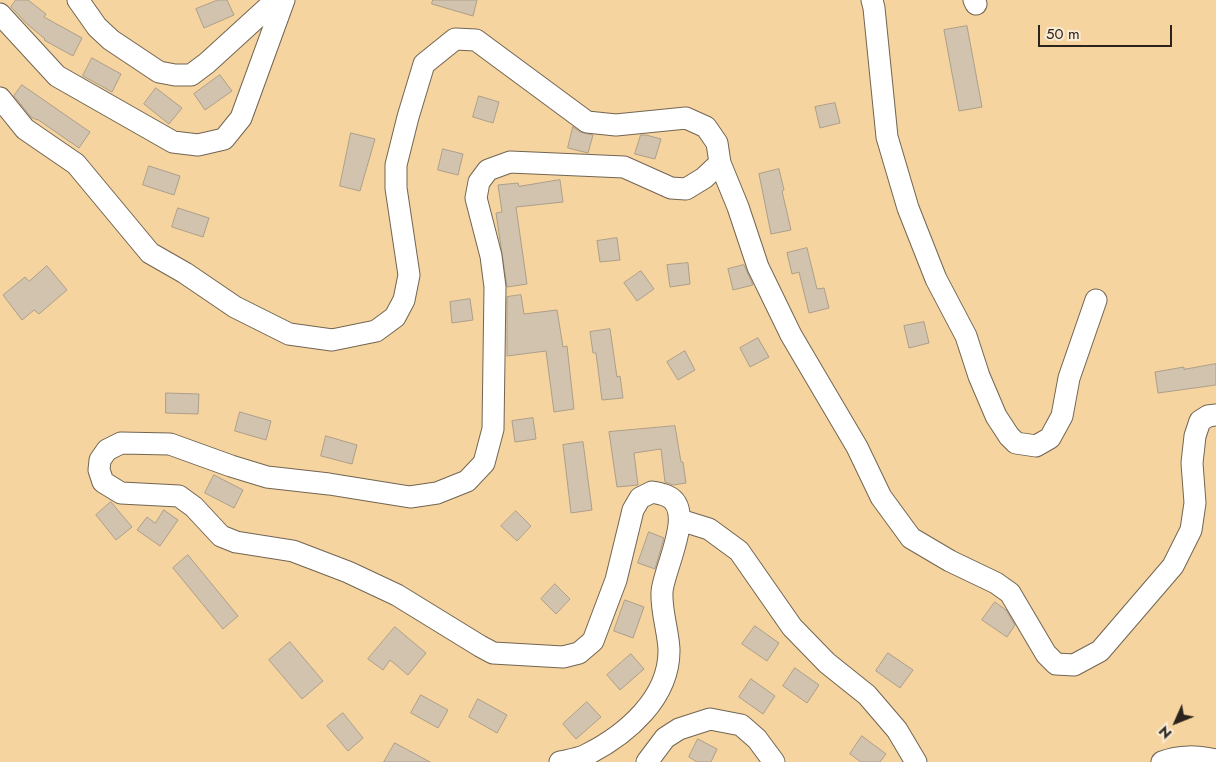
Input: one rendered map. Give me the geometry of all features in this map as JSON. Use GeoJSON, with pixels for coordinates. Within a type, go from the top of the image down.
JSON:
{"type":"FeatureCollection","features":[{"type":"Feature","properties":{"kind":"street"},"geometry":{"type":"LineString","coordinates":[[78,0],[97,27],[111,40],[159,72],[175,75],[191,75],[202,67],[276,0]]}},
{"type":"Feature","properties":{"kind":"street"},"geometry":{"type":"LineString","coordinates":[[0,14],[57,76],[173,142],[198,145],[224,138],[241,118],[284,0]]}},
{"type":"Feature","properties":{"kind":"street"},"geometry":{"type":"LineString","coordinates":[[872,0],[881,64],[887,137],[908,208],[936,279],[966,336],[979,376],[996,416],[1016,443],[1036,446],[1050,438],[1062,416],[1070,378],[1096,300]]}},
{"type":"Feature","properties":{"kind":"street"},"geometry":{"type":"LineString","coordinates":[[0,98],[24,129],[76,164],[150,253],[185,273],[235,307],[288,334],[332,340],[376,331],[395,317],[404,300],[409,275],[396,188],[396,165],[424,64],[455,39],[476,40],[587,122],[616,124],[686,118],[706,127],[717,143],[720,163],[738,207],[758,267],[791,335],[857,447],[881,497],[911,538],[950,561],[996,583],[1010,593],[1046,654],[1056,664],[1074,665],[1100,651],[1173,566],[1191,530],[1195,503],[1192,463],[1194,436],[1200,421],[1208,416],[1216,415]]}},
{"type":"Feature","properties":{"kind":"street"},"geometry":{"type":"LineString","coordinates":[[560,762],[585,756],[615,738],[639,718],[657,694],[667,669],[669,650],[662,592],[680,520],[676,506],[669,496],[652,492],[640,498],[633,510],[616,580],[593,641],[579,652],[563,657],[493,653],[397,595],[348,572],[293,552],[236,542],[221,536],[194,507],[179,496],[121,493],[103,482],[98,470],[100,460],[108,450],[121,443],[170,444],[267,478],[329,484],[410,497],[437,492],[467,481],[484,462],[493,429],[495,287],[491,256],[476,198],[479,182],[488,170],[510,162],[624,167],[671,188],[686,189],[704,178],[720,163]]}},
{"type":"Feature","properties":{"kind":"street"},"geometry":{"type":"LineString","coordinates":[[680,520],[709,529],[739,551],[792,627],[827,663],[867,695],[897,730],[916,762]]}},
{"type":"Feature","properties":{"kind":"street"},"geometry":{"type":"LineString","coordinates":[[646,762],[665,738],[679,729],[710,719],[741,725],[757,739],[774,762]]}},
{"type":"Feature","properties":{"kind":"street"},"geometry":{"type":"LineString","coordinates":[[1162,762],[1176,757],[1202,757],[1216,760]]}},
{"type":"Feature","properties":{"kind":"shaded area"},"geometry":{"type":"Polygon","coordinates":[[[0,0],[1216,0],[1216,762],[0,762],[0,0]]]}},
{"type":"Feature","properties":{"kind":"building"},"geometry":{"type":"Polygon","coordinates":[[[16,0],[28,0],[46,14],[44,17],[82,38],[73,56],[44,40],[27,24],[11,7],[16,0]]]}},
{"type":"Feature","properties":{"kind":"building"},"geometry":{"type":"Polygon","coordinates":[[[218,0],[227,0],[234,15],[204,28],[196,9],[218,0]]]}},
{"type":"Feature","properties":{"kind":"building"},"geometry":{"type":"Polygon","coordinates":[[[433,0],[477,0],[473,16],[432,4],[433,0]]]}},
{"type":"Feature","properties":{"kind":"building"},"geometry":{"type":"Polygon","coordinates":[[[967,26],[982,107],[959,111],[944,30],[967,26]]]}},
{"type":"Feature","properties":{"kind":"building"},"geometry":{"type":"Polygon","coordinates":[[[92,58],[121,74],[112,92],[83,76],[92,58]]]}},
{"type":"Feature","properties":{"kind":"building"},"geometry":{"type":"Polygon","coordinates":[[[220,75],[232,91],[205,110],[194,94],[220,75]]]}},
{"type":"Feature","properties":{"kind":"building"},"geometry":{"type":"Polygon","coordinates":[[[22,85],[90,132],[79,148],[37,119],[31,117],[14,96],[22,85]]]}},
{"type":"Feature","properties":{"kind":"building"},"geometry":{"type":"Polygon","coordinates":[[[156,88],[182,108],[169,124],[144,104],[156,88]]]}},
{"type":"Feature","properties":{"kind":"building"},"geometry":{"type":"Polygon","coordinates":[[[479,96],[499,102],[493,123],[473,117],[479,96]]]}},
{"type":"Feature","properties":{"kind":"building"},"geometry":{"type":"Polygon","coordinates":[[[835,103],[840,123],[820,128],[815,107],[835,103]]]}},
{"type":"Feature","properties":{"kind":"building"},"geometry":{"type":"Polygon","coordinates":[[[573,127],[580,132],[593,135],[588,153],[568,148],[573,127]]]}},
{"type":"Feature","properties":{"kind":"building"},"geometry":{"type":"Polygon","coordinates":[[[351,133],[375,139],[360,191],[340,186],[351,133]]]}},
{"type":"Feature","properties":{"kind":"building"},"geometry":{"type":"Polygon","coordinates":[[[641,135],[661,139],[655,159],[635,154],[641,135]]]}},
{"type":"Feature","properties":{"kind":"building"},"geometry":{"type":"Polygon","coordinates":[[[443,149],[463,154],[458,175],[438,170],[443,149]]]}},
{"type":"Feature","properties":{"kind":"building"},"geometry":{"type":"Polygon","coordinates":[[[149,166],[180,176],[174,195],[143,185],[149,166]]]}},
{"type":"Feature","properties":{"kind":"building"},"geometry":{"type":"Polygon","coordinates":[[[779,169],[791,230],[771,234],[759,174],[779,169]]]}},
{"type":"Feature","properties":{"kind":"building"},"geometry":{"type":"Polygon","coordinates":[[[560,180],[563,202],[516,207],[527,284],[507,287],[496,213],[502,212],[498,185],[518,183],[519,186],[560,180]]]}},
{"type":"Feature","properties":{"kind":"building"},"geometry":{"type":"Polygon","coordinates":[[[178,208],[209,218],[203,237],[172,227],[178,208]]]}},
{"type":"Feature","properties":{"kind":"building"},"geometry":{"type":"Polygon","coordinates":[[[617,238],[620,260],[600,262],[597,241],[617,238]]]}},
{"type":"Feature","properties":{"kind":"building"},"geometry":{"type":"Polygon","coordinates":[[[807,248],[817,289],[824,288],[829,308],[809,313],[799,272],[792,274],[787,253],[807,248]]]}},
{"type":"Feature","properties":{"kind":"building"},"geometry":{"type":"Polygon","coordinates":[[[688,263],[690,284],[670,287],[667,265],[688,263]]]}},
{"type":"Feature","properties":{"kind":"building"},"geometry":{"type":"Polygon","coordinates":[[[744,265],[753,285],[733,290],[728,269],[744,265]]]}},
{"type":"Feature","properties":{"kind":"building"},"geometry":{"type":"Polygon","coordinates":[[[47,266],[67,290],[39,314],[34,310],[22,320],[3,295],[25,277],[29,281],[47,266]]]}},
{"type":"Feature","properties":{"kind":"building"},"geometry":{"type":"Polygon","coordinates":[[[641,271],[654,289],[637,301],[624,283],[641,271]]]}},
{"type":"Feature","properties":{"kind":"building"},"geometry":{"type":"Polygon","coordinates":[[[521,295],[524,314],[557,310],[563,347],[567,346],[574,409],[554,412],[546,351],[507,356],[507,297],[521,295]]]}},
{"type":"Feature","properties":{"kind":"building"},"geometry":{"type":"Polygon","coordinates":[[[470,299],[473,320],[452,323],[450,302],[470,299]]]}},
{"type":"Feature","properties":{"kind":"building"},"geometry":{"type":"Polygon","coordinates":[[[924,322],[929,343],[909,348],[904,326],[924,322]]]}},
{"type":"Feature","properties":{"kind":"building"},"geometry":{"type":"Polygon","coordinates":[[[610,329],[617,377],[620,376],[623,398],[602,400],[596,353],[593,353],[590,332],[610,329]]]}},
{"type":"Feature","properties":{"kind":"building"},"geometry":{"type":"Polygon","coordinates":[[[758,338],[769,357],[750,367],[740,348],[758,338]]]}},
{"type":"Feature","properties":{"kind":"building"},"geometry":{"type":"Polygon","coordinates":[[[685,351],[695,370],[678,380],[667,362],[685,351]]]}},
{"type":"Feature","properties":{"kind":"building"},"geometry":{"type":"Polygon","coordinates":[[[1216,364],[1216,385],[1158,393],[1155,372],[1216,364]]]}},
{"type":"Feature","properties":{"kind":"building"},"geometry":{"type":"Polygon","coordinates":[[[166,393],[199,394],[198,414],[166,413],[166,393]]]}},
{"type":"Feature","properties":{"kind":"building"},"geometry":{"type":"Polygon","coordinates":[[[240,412],[271,421],[266,440],[235,431],[240,412]]]}},
{"type":"Feature","properties":{"kind":"building"},"geometry":{"type":"Polygon","coordinates":[[[533,418],[536,439],[515,442],[512,421],[533,418]]]}},
{"type":"Feature","properties":{"kind":"building"},"geometry":{"type":"Polygon","coordinates":[[[675,426],[686,483],[673,485],[665,482],[661,449],[634,453],[638,485],[617,487],[609,432],[675,426]]]}},
{"type":"Feature","properties":{"kind":"building"},"geometry":{"type":"Polygon","coordinates":[[[326,436],[357,445],[352,464],[321,456],[326,436]]]}},
{"type":"Feature","properties":{"kind":"building"},"geometry":{"type":"Polygon","coordinates":[[[583,442],[592,510],[571,513],[563,445],[583,442]]]}},
{"type":"Feature","properties":{"kind":"building"},"geometry":{"type":"Polygon","coordinates":[[[214,475],[243,490],[234,508],[205,493],[214,475]]]}},
{"type":"Feature","properties":{"kind":"building"},"geometry":{"type":"Polygon","coordinates":[[[111,502],[132,527],[116,540],[96,515],[111,502]]]}},
{"type":"Feature","properties":{"kind":"building"},"geometry":{"type":"Polygon","coordinates":[[[164,510],[178,520],[160,546],[137,530],[147,517],[155,523],[164,510]]]}},
{"type":"Feature","properties":{"kind":"building"},"geometry":{"type":"Polygon","coordinates":[[[516,511],[531,526],[517,541],[501,526],[516,511]]]}},
{"type":"Feature","properties":{"kind":"building"},"geometry":{"type":"Polygon","coordinates":[[[649,532],[664,538],[655,569],[638,563],[649,532]]]}},
{"type":"Feature","properties":{"kind":"building"},"geometry":{"type":"Polygon","coordinates":[[[188,555],[238,616],[223,629],[173,568],[188,555]]]}},
{"type":"Feature","properties":{"kind":"building"},"geometry":{"type":"Polygon","coordinates":[[[555,584],[570,599],[556,614],[541,599],[555,584]]]}},
{"type":"Feature","properties":{"kind":"building"},"geometry":{"type":"Polygon","coordinates":[[[625,600],[644,607],[633,638],[614,631],[625,600]]]}},
{"type":"Feature","properties":{"kind":"building"},"geometry":{"type":"Polygon","coordinates":[[[995,602],[1006,610],[1015,625],[1007,637],[982,620],[995,602]]]}},
{"type":"Feature","properties":{"kind":"building"},"geometry":{"type":"Polygon","coordinates":[[[755,626],[779,643],[767,661],[742,644],[755,626]]]}},
{"type":"Feature","properties":{"kind":"building"},"geometry":{"type":"Polygon","coordinates":[[[395,627],[426,653],[408,675],[390,660],[383,670],[368,659],[395,627]]]}},
{"type":"Feature","properties":{"kind":"building"},"geometry":{"type":"Polygon","coordinates":[[[290,642],[323,681],[302,699],[269,660],[290,642]]]}},
{"type":"Feature","properties":{"kind":"building"},"geometry":{"type":"Polygon","coordinates":[[[888,653],[913,670],[900,688],[876,671],[888,653]]]}},
{"type":"Feature","properties":{"kind":"building"},"geometry":{"type":"Polygon","coordinates":[[[631,654],[644,669],[620,690],[607,675],[631,654]]]}},
{"type":"Feature","properties":{"kind":"building"},"geometry":{"type":"Polygon","coordinates":[[[795,668],[819,685],[807,703],[783,686],[795,668]]]}},
{"type":"Feature","properties":{"kind":"building"},"geometry":{"type":"Polygon","coordinates":[[[751,679],[775,696],[763,714],[739,697],[751,679]]]}},
{"type":"Feature","properties":{"kind":"building"},"geometry":{"type":"Polygon","coordinates":[[[421,695],[448,710],[438,728],[411,713],[421,695]]]}},
{"type":"Feature","properties":{"kind":"building"},"geometry":{"type":"Polygon","coordinates":[[[478,699],[507,715],[497,733],[469,717],[478,699]]]}},
{"type":"Feature","properties":{"kind":"building"},"geometry":{"type":"Polygon","coordinates":[[[587,702],[601,717],[576,739],[563,724],[587,702]]]}},
{"type":"Feature","properties":{"kind":"building"},"geometry":{"type":"Polygon","coordinates":[[[343,713],[363,738],[348,751],[327,726],[343,713]]]}},
{"type":"Feature","properties":{"kind":"building"},"geometry":{"type":"Polygon","coordinates":[[[862,736],[886,754],[880,762],[861,762],[850,754],[862,736]]]}},
{"type":"Feature","properties":{"kind":"building"},"geometry":{"type":"Polygon","coordinates":[[[698,739],[717,749],[711,762],[697,762],[689,757],[698,739]]]}},
{"type":"Feature","properties":{"kind":"building"},"geometry":{"type":"Polygon","coordinates":[[[395,743],[430,762],[384,762],[395,743]]]}}]}
